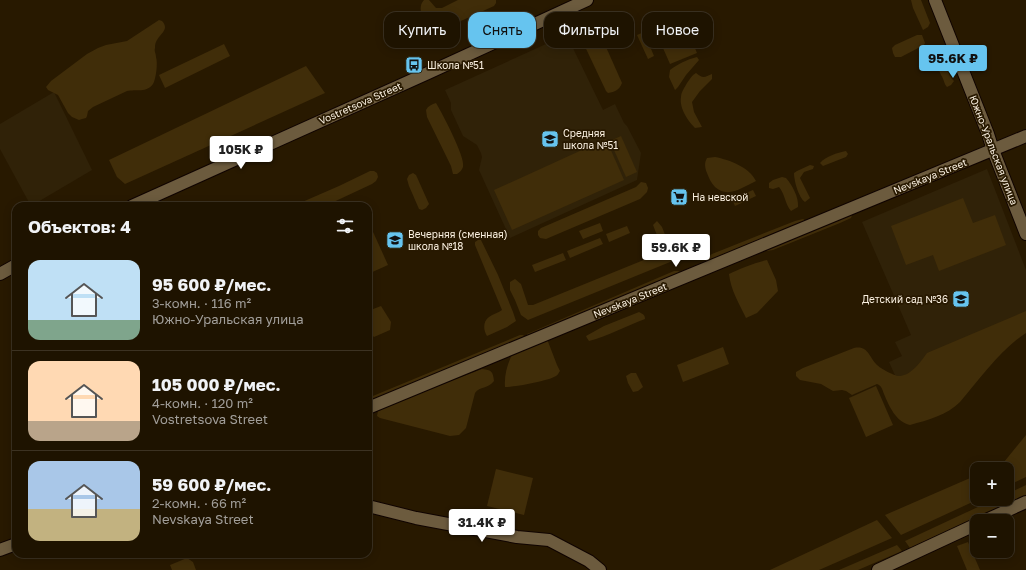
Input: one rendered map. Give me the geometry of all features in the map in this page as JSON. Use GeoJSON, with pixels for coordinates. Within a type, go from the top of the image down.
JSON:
{"type":"FeatureCollection","features":[{"type":"Feature","properties":{"kind":"street","name":"Vostretsova Street"},"geometry":{"type":"LineString","coordinates":[[141,202],[587,0]]}},
{"type":"Feature","properties":{"kind":"street","name":"Южно-Уральская улица"},"geometry":{"type":"LineString","coordinates":[[936,0],[1026,234]]}},
{"type":"Feature","properties":{"kind":"street","name":"Nevskaya Street"},"geometry":{"type":"LineString","coordinates":[[372,406],[1026,136]]}},
{"type":"Feature","properties":{"kind":"street"},"geometry":{"type":"LineString","coordinates":[[0,274],[12,267]]}},
{"type":"Feature","properties":{"kind":"street"},"geometry":{"type":"LineString","coordinates":[[999,514],[1026,502]]}},
{"type":"Feature","properties":{"kind":"street"},"geometry":{"type":"LineString","coordinates":[[372,507],[416,518],[509,536],[549,540],[590,561],[600,570]]}},
{"type":"Feature","properties":{"kind":"street"},"geometry":{"type":"LineString","coordinates":[[878,570],[970,527]]}},
{"type":"Feature","properties":{"kind":"street"},"geometry":{"type":"LineString","coordinates":[[0,550],[12,546]]}},
{"type":"Feature","properties":{"kind":"shaded area"},"geometry":{"type":"Polygon","coordinates":[[[424,0],[429,0],[436,8],[442,8],[458,0],[496,0],[494,6],[481,12],[468,12],[468,18],[460,21],[460,12],[421,12],[422,3],[424,0]]]}},
{"type":"Feature","properties":{"kind":"shaded area"},"geometry":{"type":"Polygon","coordinates":[[[911,0],[921,0],[930,23],[928,27],[923,30],[913,8],[911,0]]]}},
{"type":"Feature","properties":{"kind":"shaded area"},"geometry":{"type":"Polygon","coordinates":[[[159,20],[164,24],[165,29],[155,44],[157,63],[156,75],[153,84],[148,89],[127,91],[93,107],[88,111],[86,118],[79,120],[72,117],[68,113],[58,95],[48,90],[46,87],[51,81],[87,54],[106,45],[127,41],[159,20]]]}},
{"type":"Feature","properties":{"kind":"shaded area"},"geometry":{"type":"Polygon","coordinates":[[[642,33],[642,46],[637,35],[642,33]]]}},
{"type":"Feature","properties":{"kind":"shaded area"},"geometry":{"type":"Polygon","coordinates":[[[917,35],[922,35],[925,43],[924,45],[901,57],[895,57],[892,48],[895,45],[917,35]]]}},
{"type":"Feature","properties":{"kind":"shaded area"},"geometry":{"type":"Polygon","coordinates":[[[224,44],[230,56],[165,88],[159,75],[224,44]]]}},
{"type":"Feature","properties":{"kind":"shaded area","name":"Средняя школа №51"},"geometry":{"type":"Polygon","coordinates":[[[544,45],[544,48],[573,48],[603,110],[615,104],[641,153],[637,180],[510,238],[479,170],[482,157],[481,153],[477,145],[463,136],[451,110],[451,103],[445,90],[544,45]]]}},
{"type":"Feature","properties":{"kind":"shaded area"},"geometry":{"type":"Polygon","coordinates":[[[586,48],[606,48],[622,83],[615,91],[608,93],[586,48]]]}},
{"type":"Feature","properties":{"kind":"shaded area"},"geometry":{"type":"Polygon","coordinates":[[[643,48],[651,48],[654,56],[648,59],[643,48]]]}},
{"type":"Feature","properties":{"kind":"shaded area"},"geometry":{"type":"Polygon","coordinates":[[[663,48],[695,48],[697,53],[670,64],[663,48]]]}},
{"type":"Feature","properties":{"kind":"shaded area"},"geometry":{"type":"Polygon","coordinates":[[[938,52],[954,81],[947,87],[933,57],[938,52]]]}},
{"type":"Feature","properties":{"kind":"shaded area"},"geometry":{"type":"Polygon","coordinates":[[[697,57],[699,60],[675,90],[669,77],[670,70],[683,62],[697,57]]]}},
{"type":"Feature","properties":{"kind":"shaded area"},"geometry":{"type":"Polygon","coordinates":[[[306,66],[325,93],[125,184],[117,177],[109,160],[306,66]]]}},
{"type":"Feature","properties":{"kind":"shaded area"},"geometry":{"type":"Polygon","coordinates":[[[696,73],[704,77],[712,74],[712,79],[692,102],[694,112],[702,127],[695,128],[681,106],[681,95],[691,77],[696,73]]]}},
{"type":"Feature","properties":{"kind":"shaded area"},"geometry":{"type":"Polygon","coordinates":[[[54,92],[92,170],[38,202],[29,202],[0,149],[0,124],[54,92]]]}},
{"type":"Feature","properties":{"kind":"shaded area"},"geometry":{"type":"Polygon","coordinates":[[[436,103],[453,135],[461,155],[463,167],[457,174],[453,174],[451,166],[427,117],[426,110],[430,105],[436,103]]]}},
{"type":"Feature","properties":{"kind":"shaded area"},"geometry":{"type":"Polygon","coordinates":[[[621,136],[637,172],[626,177],[610,141],[621,136]]]}},
{"type":"Feature","properties":{"kind":"shaded area"},"geometry":{"type":"Polygon","coordinates":[[[606,139],[624,180],[512,230],[494,190],[606,139]]]}},
{"type":"Feature","properties":{"kind":"shaded area"},"geometry":{"type":"Polygon","coordinates":[[[846,151],[848,154],[846,157],[823,166],[820,163],[828,157],[846,151]]]}},
{"type":"Feature","properties":{"kind":"shaded area"},"geometry":{"type":"Polygon","coordinates":[[[715,157],[727,160],[744,168],[756,181],[736,191],[725,192],[720,190],[711,182],[705,167],[707,158],[715,157]]]}},
{"type":"Feature","properties":{"kind":"shaded area"},"geometry":{"type":"Polygon","coordinates":[[[810,165],[814,166],[813,169],[804,172],[800,178],[810,198],[805,202],[797,189],[794,173],[810,165]]]}},
{"type":"Feature","properties":{"kind":"shaded area","name":"Детский сад №36"},"geometry":{"type":"Polygon","coordinates":[[[987,169],[1026,270],[1026,328],[898,382],[889,362],[902,356],[895,342],[911,335],[862,222],[987,169]]]}},
{"type":"Feature","properties":{"kind":"shaded area"},"geometry":{"type":"Polygon","coordinates":[[[370,171],[377,173],[378,177],[372,184],[334,202],[302,202],[370,171]]]}},
{"type":"Feature","properties":{"kind":"shaded area"},"geometry":{"type":"Polygon","coordinates":[[[413,173],[416,175],[429,204],[422,210],[419,209],[407,179],[409,175],[413,173]]]}},
{"type":"Feature","properties":{"kind":"shaded area"},"geometry":{"type":"Polygon","coordinates":[[[782,177],[786,178],[795,191],[798,207],[791,211],[779,187],[773,189],[769,188],[769,183],[782,177]]]}},
{"type":"Feature","properties":{"kind":"shaded area"},"geometry":{"type":"Polygon","coordinates":[[[641,182],[646,183],[648,188],[647,192],[640,199],[546,239],[540,238],[538,235],[538,231],[541,228],[636,187],[641,182]]]}},
{"type":"Feature","properties":{"kind":"shaded area"},"geometry":{"type":"Polygon","coordinates":[[[753,190],[756,196],[735,206],[732,199],[753,190]]]}},
{"type":"Feature","properties":{"kind":"shaded area"},"geometry":{"type":"Polygon","coordinates":[[[963,198],[973,223],[995,215],[1006,245],[939,271],[933,255],[906,265],[891,226],[963,198]]]}},
{"type":"Feature","properties":{"kind":"shaded area"},"geometry":{"type":"Polygon","coordinates":[[[852,213],[851,218],[773,250],[767,251],[765,248],[852,213]]]}},
{"type":"Feature","properties":{"kind":"shaded area"},"geometry":{"type":"Polygon","coordinates":[[[803,219],[807,223],[706,263],[706,259],[712,254],[803,219]]]}},
{"type":"Feature","properties":{"kind":"shaded area"},"geometry":{"type":"Polygon","coordinates":[[[657,221],[662,227],[675,260],[528,320],[521,315],[510,290],[510,282],[515,279],[521,284],[528,305],[533,305],[661,253],[660,243],[653,225],[657,221]]]}},
{"type":"Feature","properties":{"kind":"shaded area"},"geometry":{"type":"Polygon","coordinates":[[[600,223],[603,231],[583,239],[579,231],[600,223]]]}},
{"type":"Feature","properties":{"kind":"shaded area"},"geometry":{"type":"Polygon","coordinates":[[[627,226],[630,233],[609,242],[606,234],[627,226]]]}},
{"type":"Feature","properties":{"kind":"shaded area"},"geometry":{"type":"Polygon","coordinates":[[[372,230],[388,265],[372,272],[372,230]]]}},
{"type":"Feature","properties":{"kind":"shaded area"},"geometry":{"type":"Polygon","coordinates":[[[600,238],[603,244],[570,258],[567,251],[600,238]]]}},
{"type":"Feature","properties":{"kind":"shaded area"},"geometry":{"type":"Polygon","coordinates":[[[481,240],[498,275],[516,321],[487,336],[484,328],[487,319],[502,310],[475,245],[475,242],[481,240]]]}},
{"type":"Feature","properties":{"kind":"shaded area"},"geometry":{"type":"Polygon","coordinates":[[[563,253],[566,260],[535,272],[532,265],[563,253]]]}},
{"type":"Feature","properties":{"kind":"shaded area"},"geometry":{"type":"Polygon","coordinates":[[[767,260],[776,280],[778,291],[757,313],[746,318],[733,291],[729,274],[758,262],[767,260]]]}},
{"type":"Feature","properties":{"kind":"shaded area"},"geometry":{"type":"Polygon","coordinates":[[[674,271],[680,272],[681,275],[529,338],[527,335],[527,334],[674,271]]]}},
{"type":"Feature","properties":{"kind":"shaded area"},"geometry":{"type":"Polygon","coordinates":[[[381,306],[391,322],[390,330],[374,337],[372,336],[372,309],[381,306]]]}},
{"type":"Feature","properties":{"kind":"shaded area"},"geometry":{"type":"Polygon","coordinates":[[[1026,311],[1026,333],[1008,347],[955,407],[943,414],[910,425],[901,421],[897,417],[888,403],[882,388],[877,384],[852,395],[846,391],[833,391],[821,384],[800,380],[796,376],[796,372],[803,368],[854,348],[862,348],[868,352],[874,362],[881,368],[897,376],[903,375],[909,373],[915,368],[927,353],[1026,311]]]}},
{"type":"Feature","properties":{"kind":"shaded area"},"geometry":{"type":"Polygon","coordinates":[[[639,312],[645,316],[645,319],[589,341],[586,336],[604,326],[639,312]]]}},
{"type":"Feature","properties":{"kind":"shaded area"},"geometry":{"type":"Polygon","coordinates":[[[520,335],[525,337],[372,406],[372,396],[520,335]]]}},
{"type":"Feature","properties":{"kind":"shaded area"},"geometry":{"type":"Polygon","coordinates":[[[547,339],[560,371],[557,375],[539,382],[505,387],[507,369],[513,352],[547,339]]]}},
{"type":"Feature","properties":{"kind":"shaded area"},"geometry":{"type":"Polygon","coordinates":[[[723,347],[729,364],[683,382],[677,365],[723,347]]]}},
{"type":"Feature","properties":{"kind":"shaded area"},"geometry":{"type":"Polygon","coordinates":[[[482,369],[491,372],[494,381],[492,384],[479,389],[475,393],[466,428],[459,435],[450,436],[377,416],[378,411],[383,407],[482,369]]]}},
{"type":"Feature","properties":{"kind":"shaded area"},"geometry":{"type":"Polygon","coordinates":[[[631,373],[636,373],[643,387],[638,391],[633,392],[628,383],[626,376],[631,373]]]}},
{"type":"Feature","properties":{"kind":"shaded area"},"geometry":{"type":"Polygon","coordinates":[[[876,386],[893,425],[866,437],[849,398],[876,386]]]}},
{"type":"Feature","properties":{"kind":"shaded area"},"geometry":{"type":"Polygon","coordinates":[[[1026,435],[1026,477],[1014,483],[1014,462],[1004,462],[1026,435]]]}},
{"type":"Feature","properties":{"kind":"shaded area"},"geometry":{"type":"Polygon","coordinates":[[[496,469],[533,478],[524,515],[487,506],[496,469]]]}},
{"type":"Feature","properties":{"kind":"shaded area"},"geometry":{"type":"Polygon","coordinates":[[[970,478],[970,503],[901,535],[885,515],[970,478]]]}},
{"type":"Feature","properties":{"kind":"shaded area"},"geometry":{"type":"Polygon","coordinates":[[[1026,485],[1026,495],[1014,500],[1014,491],[1026,485]]]}},
{"type":"Feature","properties":{"kind":"shaded area"},"geometry":{"type":"Polygon","coordinates":[[[980,506],[1002,506],[984,514],[970,514],[970,521],[910,548],[905,541],[980,506]]]}},
{"type":"Feature","properties":{"kind":"shaded area"},"geometry":{"type":"Polygon","coordinates":[[[877,520],[892,538],[819,570],[770,570],[877,520]]]}},
{"type":"Feature","properties":{"kind":"shaded area"},"geometry":{"type":"Polygon","coordinates":[[[968,542],[970,547],[970,558],[975,558],[980,570],[967,570],[957,546],[968,542]]]}},
{"type":"Feature","properties":{"kind":"shaded area"},"geometry":{"type":"Polygon","coordinates":[[[897,545],[902,551],[858,570],[839,570],[897,545]]]}},
{"type":"Feature","properties":{"kind":"shaded area"},"geometry":{"type":"Polygon","coordinates":[[[187,558],[193,562],[196,570],[172,570],[170,565],[187,558]]]}},
{"type":"Feature","properties":{"kind":"place","name":"Школа №51"},"geometry":{"type":"Point","coordinates":[414,65]}},
{"type":"Feature","properties":{"kind":"place","name":"Средняя школа №51"},"geometry":{"type":"Point","coordinates":[550,139]}},
{"type":"Feature","properties":{"kind":"place","name":"На невской"},"geometry":{"type":"Point","coordinates":[679,197]}},
{"type":"Feature","properties":{"kind":"place","name":"Вечерняя (сменная) школа №18"},"geometry":{"type":"Point","coordinates":[395,240]}},
{"type":"Feature","properties":{"kind":"place","name":"Детский сад №36"},"geometry":{"type":"Point","coordinates":[961,299]}}]}
